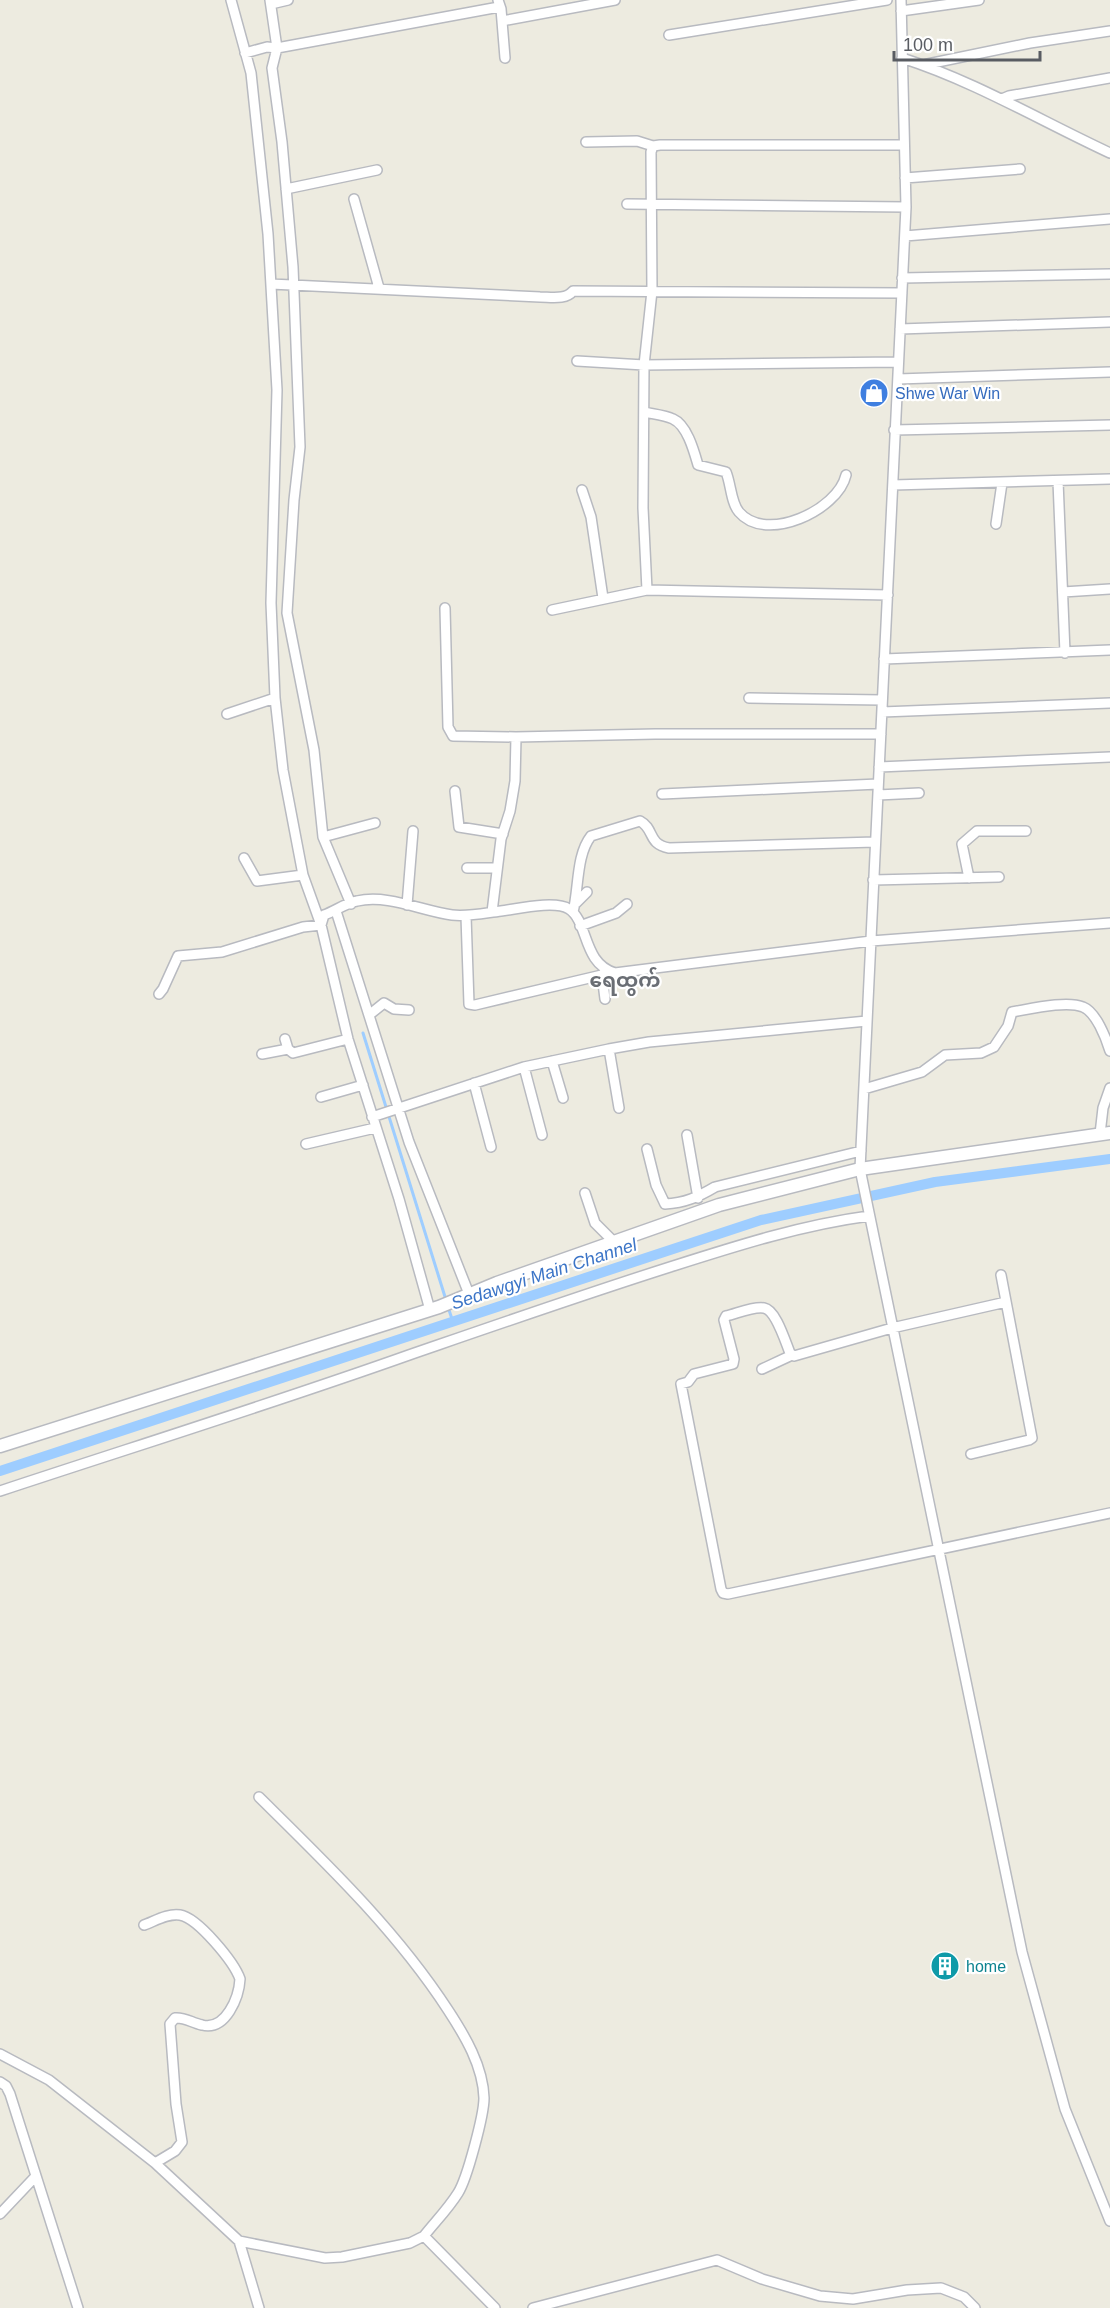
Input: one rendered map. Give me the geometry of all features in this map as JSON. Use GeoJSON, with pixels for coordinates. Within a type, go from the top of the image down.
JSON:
{"type":"FeatureCollection","features":[{"type":"Feature","properties":{"kind":"street"},"geometry":{"type":"LineString","coordinates":[[231,0],[249,52],[268,234],[277,390],[271,603],[275,698],[283,770],[303,875],[328,916],[369,1015],[396,1109],[469,1294]]}},
{"type":"Feature","properties":{"kind":"street"},"geometry":{"type":"LineString","coordinates":[[288,0],[271,2],[272,68],[282,142],[293,284],[300,447],[287,613],[314,750],[323,837],[351,904]]}},
{"type":"Feature","properties":{"kind":"street"},"geometry":{"type":"LineString","coordinates":[[502,21],[575,4],[615,0]]}},
{"type":"Feature","properties":{"kind":"street"},"geometry":{"type":"LineString","coordinates":[[669,35],[887,0]]}},
{"type":"Feature","properties":{"kind":"street"},"geometry":{"type":"LineString","coordinates":[[901,0],[906,207],[861,1174],[1022,1952],[1065,2109],[1110,2221]]}},
{"type":"Feature","properties":{"kind":"street"},"geometry":{"type":"LineString","coordinates":[[901,11],[979,0]]}},
{"type":"Feature","properties":{"kind":"street"},"geometry":{"type":"LineString","coordinates":[[249,52],[498,3],[505,58]]}},
{"type":"Feature","properties":{"kind":"street"},"geometry":{"type":"LineString","coordinates":[[923,65],[1110,31]]}},
{"type":"Feature","properties":{"kind":"street"},"geometry":{"type":"LineString","coordinates":[[902,58],[1002,99],[1110,153]]}},
{"type":"Feature","properties":{"kind":"street"},"geometry":{"type":"LineString","coordinates":[[1002,99],[1063,85],[1110,78]]}},
{"type":"Feature","properties":{"kind":"street"},"geometry":{"type":"LineString","coordinates":[[586,142],[637,141],[653,146],[904,145]]}},
{"type":"Feature","properties":{"kind":"street"},"geometry":{"type":"LineString","coordinates":[[647,590],[643,508],[644,365],[652,291],[650,169],[653,146]]}},
{"type":"Feature","properties":{"kind":"street"},"geometry":{"type":"LineString","coordinates":[[905,178],[1020,169]]}},
{"type":"Feature","properties":{"kind":"street"},"geometry":{"type":"LineString","coordinates":[[286,189],[377,170]]}},
{"type":"Feature","properties":{"kind":"street"},"geometry":{"type":"LineString","coordinates":[[354,199],[379,288]]}},
{"type":"Feature","properties":{"kind":"street"},"geometry":{"type":"LineString","coordinates":[[627,204],[906,207]]}},
{"type":"Feature","properties":{"kind":"street"},"geometry":{"type":"LineString","coordinates":[[905,236],[1110,219]]}},
{"type":"Feature","properties":{"kind":"street"},"geometry":{"type":"LineString","coordinates":[[902,278],[1110,274]]}},
{"type":"Feature","properties":{"kind":"street"},"geometry":{"type":"LineString","coordinates":[[271,284],[559,297],[570,295],[573,291],[902,293]]}},
{"type":"Feature","properties":{"kind":"street"},"geometry":{"type":"LineString","coordinates":[[900,329],[1110,322]]}},
{"type":"Feature","properties":{"kind":"street"},"geometry":{"type":"LineString","coordinates":[[578,361],[644,365],[898,362]]}},
{"type":"Feature","properties":{"kind":"street"},"geometry":{"type":"LineString","coordinates":[[898,379],[1110,372]]}},
{"type":"Feature","properties":{"kind":"street"},"geometry":{"type":"LineString","coordinates":[[644,412],[673,418],[680,424],[694,450],[698,465],[726,472],[738,511],[751,522],[773,525],[803,518],[837,495],[844,486],[846,476]]}},
{"type":"Feature","properties":{"kind":"street"},"geometry":{"type":"LineString","coordinates":[[894,430],[1110,425]]}},
{"type":"Feature","properties":{"kind":"street"},"geometry":{"type":"LineString","coordinates":[[893,485],[1110,479]]}},
{"type":"Feature","properties":{"kind":"street"},"geometry":{"type":"LineString","coordinates":[[1058,481],[1065,653]]}},
{"type":"Feature","properties":{"kind":"street"},"geometry":{"type":"LineString","coordinates":[[996,524],[1002,483]]}},
{"type":"Feature","properties":{"kind":"street"},"geometry":{"type":"LineString","coordinates":[[275,484],[296,489]]}},
{"type":"Feature","properties":{"kind":"street"},"geometry":{"type":"LineString","coordinates":[[582,490],[591,517],[603,598]]}},
{"type":"Feature","properties":{"kind":"street"},"geometry":{"type":"LineString","coordinates":[[552,610],[647,590],[888,595]]}},
{"type":"Feature","properties":{"kind":"street"},"geometry":{"type":"LineString","coordinates":[[1063,592],[1110,590]]}},
{"type":"Feature","properties":{"kind":"street"},"geometry":{"type":"LineString","coordinates":[[445,608],[449,732],[453,736],[881,734]]}},
{"type":"Feature","properties":{"kind":"street"},"geometry":{"type":"LineString","coordinates":[[884,659],[1110,650]]}},
{"type":"Feature","properties":{"kind":"street"},"geometry":{"type":"LineString","coordinates":[[227,714],[275,698]]}},
{"type":"Feature","properties":{"kind":"street"},"geometry":{"type":"LineString","coordinates":[[749,698],[882,700]]}},
{"type":"Feature","properties":{"kind":"street"},"geometry":{"type":"LineString","coordinates":[[882,712],[1110,703]]}},
{"type":"Feature","properties":{"kind":"street"},"geometry":{"type":"LineString","coordinates":[[492,912],[502,834],[515,781],[516,737]]}},
{"type":"Feature","properties":{"kind":"street"},"geometry":{"type":"LineString","coordinates":[[879,767],[1110,757]]}},
{"type":"Feature","properties":{"kind":"street"},"geometry":{"type":"LineString","coordinates":[[662,794],[878,784]]}},
{"type":"Feature","properties":{"kind":"street"},"geometry":{"type":"LineString","coordinates":[[455,791],[459,827],[502,834]]}},
{"type":"Feature","properties":{"kind":"street"},"geometry":{"type":"LineString","coordinates":[[878,795],[919,793]]}},
{"type":"Feature","properties":{"kind":"street"},"geometry":{"type":"LineString","coordinates":[[605,999],[604,973],[574,909],[580,859],[586,842],[591,836],[640,821],[647,827],[654,842],[669,848],[875,842]]}},
{"type":"Feature","properties":{"kind":"street"},"geometry":{"type":"LineString","coordinates":[[323,837],[375,823]]}},
{"type":"Feature","properties":{"kind":"street"},"geometry":{"type":"LineString","coordinates":[[407,905],[413,831]]}},
{"type":"Feature","properties":{"kind":"street"},"geometry":{"type":"LineString","coordinates":[[969,878],[962,844],[977,831],[1026,831]]}},
{"type":"Feature","properties":{"kind":"street"},"geometry":{"type":"LineString","coordinates":[[244,858],[257,881],[303,875]]}},
{"type":"Feature","properties":{"kind":"street"},"geometry":{"type":"LineString","coordinates":[[467,868],[497,868]]}},
{"type":"Feature","properties":{"kind":"street"},"geometry":{"type":"LineString","coordinates":[[873,880],[999,877]]}},
{"type":"Feature","properties":{"kind":"street"},"geometry":{"type":"LineString","coordinates":[[574,909],[587,892]]}},
{"type":"Feature","properties":{"kind":"street"},"geometry":{"type":"LineString","coordinates":[[159,994],[167,982],[175,959],[181,955],[222,952],[262,941],[303,927],[356,901],[369,900],[407,905],[450,915],[466,916],[555,905],[574,909]]}},
{"type":"Feature","properties":{"kind":"street"},"geometry":{"type":"LineString","coordinates":[[580,926],[616,913],[627,904]]}},
{"type":"Feature","properties":{"kind":"street"},"geometry":{"type":"LineString","coordinates":[[328,916],[348,1039],[435,1308]]}},
{"type":"Feature","properties":{"kind":"street"},"geometry":{"type":"LineString","coordinates":[[466,916],[469,1004],[475,1005],[604,973],[871,941],[1110,923]]}},
{"type":"Feature","properties":{"kind":"street"},"geometry":{"type":"LineString","coordinates":[[369,1015],[384,1003],[394,1009],[409,1010]]}},
{"type":"Feature","properties":{"kind":"street"},"geometry":{"type":"LineString","coordinates":[[864,1089],[922,1072],[945,1055],[981,1053],[994,1047],[1008,1026],[1012,1012],[1026,1009],[1072,1004],[1083,1006],[1089,1010],[1110,1049]]}},
{"type":"Feature","properties":{"kind":"street"},"geometry":{"type":"LineString","coordinates":[[374,1116],[524,1067],[609,1049],[660,1041],[867,1021]]}},
{"type":"Feature","properties":{"kind":"street"},"geometry":{"type":"LineString","coordinates":[[285,1039],[288,1049],[293,1053],[348,1039]]}},
{"type":"Feature","properties":{"kind":"street"},"geometry":{"type":"LineString","coordinates":[[262,1054],[288,1049]]}},
{"type":"Feature","properties":{"kind":"street"},"geometry":{"type":"LineString","coordinates":[[609,1049],[619,1108]]}},
{"type":"Feature","properties":{"kind":"street"},"geometry":{"type":"LineString","coordinates":[[552,1061],[563,1098]]}},
{"type":"Feature","properties":{"kind":"street"},"geometry":{"type":"LineString","coordinates":[[524,1067],[542,1135]]}},
{"type":"Feature","properties":{"kind":"street"},"geometry":{"type":"LineString","coordinates":[[474,1083],[491,1147]]}},
{"type":"Feature","properties":{"kind":"street"},"geometry":{"type":"LineString","coordinates":[[321,1097],[363,1085]]}},
{"type":"Feature","properties":{"kind":"street"},"geometry":{"type":"LineString","coordinates":[[0,1446],[456,1301],[469,1294],[613,1241],[719,1205],[861,1174],[1105,1133],[1103,1108],[1110,1088]]}},
{"type":"Feature","properties":{"kind":"street"},"geometry":{"type":"LineString","coordinates":[[306,1144],[375,1128]]}},
{"type":"Feature","properties":{"kind":"street"},"geometry":{"type":"LineString","coordinates":[[687,1135],[698,1198]]}},
{"type":"Feature","properties":{"kind":"street"},"geometry":{"type":"LineString","coordinates":[[647,1149],[656,1185],[665,1204],[681,1203],[698,1198],[714,1187],[861,1151]]}},
{"type":"Feature","properties":{"kind":"street"},"geometry":{"type":"LineString","coordinates":[[714,1187],[719,1205]]}},
{"type":"Feature","properties":{"kind":"street"},"geometry":{"type":"LineString","coordinates":[[585,1193],[595,1223],[613,1241]]}},
{"type":"Feature","properties":{"kind":"street"},"geometry":{"type":"LineString","coordinates":[[0,1491],[398,1359],[497,1323],[701,1257],[781,1232],[869,1213]]}},
{"type":"Feature","properties":{"kind":"street"},"geometry":{"type":"LineString","coordinates":[[971,1454],[1032,1438],[1001,1275]]}},
{"type":"Feature","properties":{"kind":"street"},"geometry":{"type":"LineString","coordinates":[[762,1369],[792,1355],[892,1328],[1006,1302]]}},
{"type":"Feature","properties":{"kind":"street"},"geometry":{"type":"LineString","coordinates":[[792,1355],[774,1315],[765,1308],[726,1316],[724,1320],[734,1359],[733,1364],[694,1374],[688,1382],[681,1384],[723,1593],[728,1594],[1110,1513]]}},
{"type":"Feature","properties":{"kind":"street"},"geometry":{"type":"LineString","coordinates":[[239,2241],[325,2258],[342,2257],[410,2242],[424,2236],[452,2202],[462,2185],[483,2116],[484,2096],[478,2067],[464,2035],[390,1930],[259,1797]]}},
{"type":"Feature","properties":{"kind":"street"},"geometry":{"type":"LineString","coordinates":[[144,1925],[173,1915],[183,1915],[214,1941],[240,1979],[233,2005],[221,2020],[212,2026],[204,2026],[182,2018],[175,2018],[170,2024],[175,2093],[182,2142],[175,2151],[155,2163]]}},
{"type":"Feature","properties":{"kind":"street"},"geometry":{"type":"LineString","coordinates":[[0,2054],[49,2080],[155,2163],[239,2241],[259,2308]]}},
{"type":"Feature","properties":{"kind":"street"},"geometry":{"type":"LineString","coordinates":[[0,2082],[6,2086],[10,2094],[78,2308]]}},
{"type":"Feature","properties":{"kind":"street"},"geometry":{"type":"LineString","coordinates":[[0,2214],[35,2177]]}},
{"type":"Feature","properties":{"kind":"street"},"geometry":{"type":"LineString","coordinates":[[424,2236],[495,2308]]}},
{"type":"Feature","properties":{"kind":"street"},"geometry":{"type":"LineString","coordinates":[[533,2308],[712,2260],[723,2262],[762,2279],[820,2296],[853,2300],[907,2290],[941,2288],[964,2297],[975,2308]]}},
{"type":"Feature","properties":{"kind":"waterway"},"geometry":{"type":"LineString","coordinates":[[363,1033],[446,1300]]}},
{"type":"Feature","properties":{"kind":"waterway","name":"Sedawgyi Main Channel"},"geometry":{"type":"LineString","coordinates":[[0,1471],[761,1220],[935,1182],[1110,1159]]}},
{"type":"Feature","properties":{"kind":"waterway"},"geometry":{"type":"LineString","coordinates":[[448,1307],[453,1322]]}},
{"type":"Feature","properties":{"kind":"place","name":"Shwe War Win"},"geometry":{"type":"Point","coordinates":[874,393]}},
{"type":"Feature","properties":{"kind":"place","name":"home"},"geometry":{"type":"Point","coordinates":[945,1966]}},
{"type":"Feature","properties":{"kind":"district","name":"ရေထွက်"},"geometry":{"type":"Point","coordinates":[625,980]}}]}
